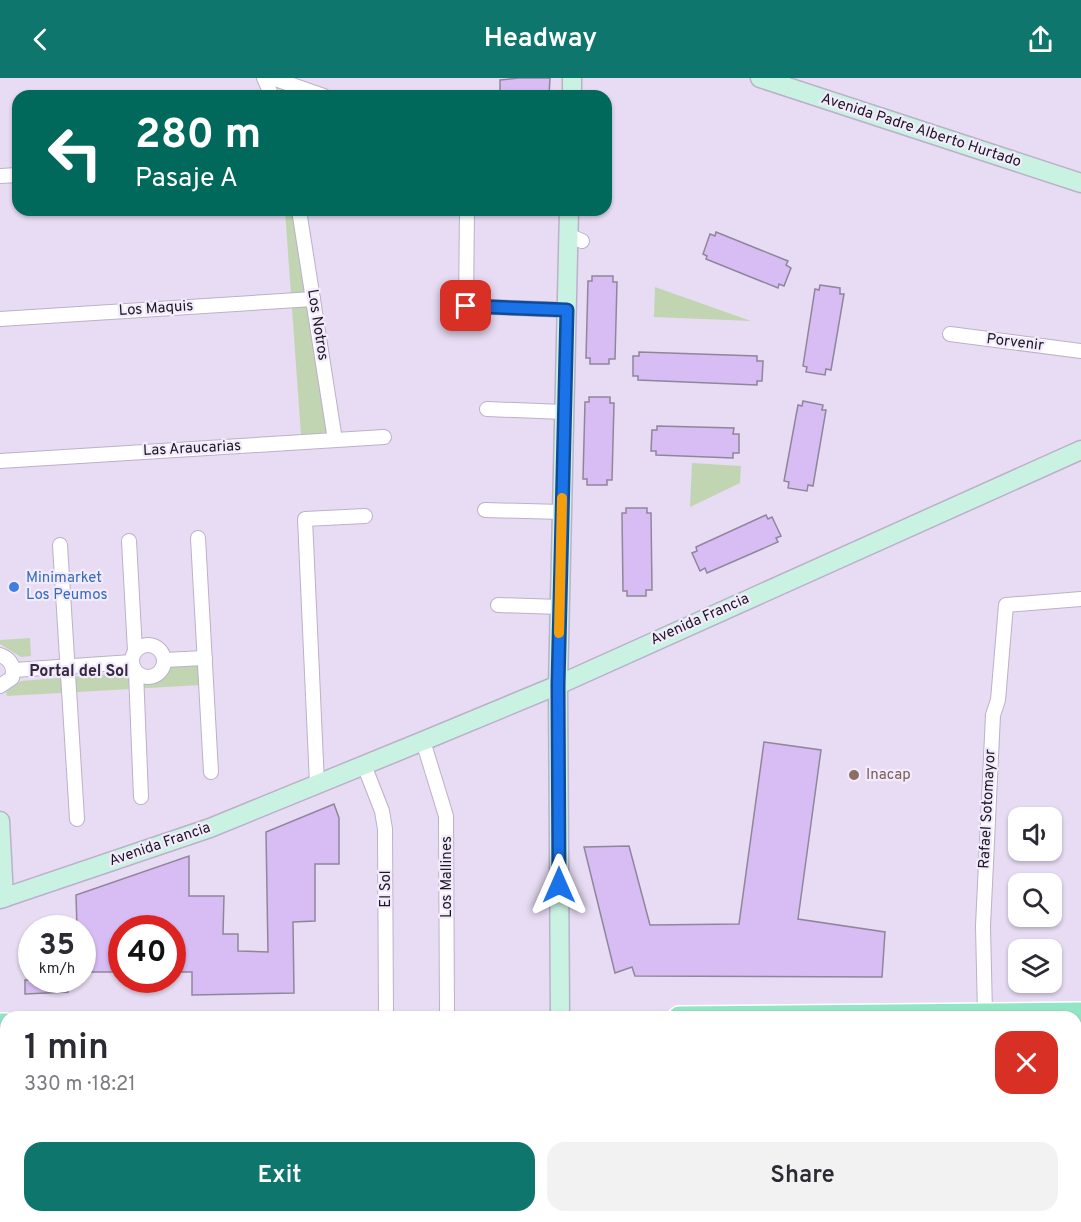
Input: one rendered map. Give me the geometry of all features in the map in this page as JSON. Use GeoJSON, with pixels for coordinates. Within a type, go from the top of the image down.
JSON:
{"type":"FeatureCollection","features":[{"type":"Feature","properties":{"kind":"street"},"geometry":{"type":"LineString","coordinates":[[272,78],[307,90]]}},
{"type":"Feature","properties":{"kind":"street","name":"Avenida Padre Alberto Hurtado"},"geometry":{"type":"LineString","coordinates":[[772,80],[1081,183]]}},
{"type":"Feature","properties":{"kind":"street","name":"Los Notros"},"geometry":{"type":"LineString","coordinates":[[299,216],[335,440]]}},
{"type":"Feature","properties":{"kind":"street"},"geometry":{"type":"LineString","coordinates":[[467,216],[466,306],[567,310]]}},
{"type":"Feature","properties":{"kind":"street"},"geometry":{"type":"LineString","coordinates":[[560,1011],[558,685],[567,310],[575,238],[570,216]]}},
{"type":"Feature","properties":{"kind":"street","name":"Los Maquis"},"geometry":{"type":"LineString","coordinates":[[0,319],[313,299]]}},
{"type":"Feature","properties":{"kind":"street","name":"Porvenir"},"geometry":{"type":"LineString","coordinates":[[950,334],[1081,351]]}},
{"type":"Feature","properties":{"kind":"street"},"geometry":{"type":"LineString","coordinates":[[487,409],[564,412]]}},
{"type":"Feature","properties":{"kind":"street","name":"Las Araucarias"},"geometry":{"type":"LineString","coordinates":[[0,460],[384,437]]}},
{"type":"Feature","properties":{"kind":"street","name":"Avenida Francia"},"geometry":{"type":"LineString","coordinates":[[2,898],[161,846],[558,685],[1081,450]]}},
{"type":"Feature","properties":{"kind":"street"},"geometry":{"type":"LineString","coordinates":[[485,510],[562,512]]}},
{"type":"Feature","properties":{"kind":"street"},"geometry":{"type":"LineString","coordinates":[[317,784],[305,519],[365,516]]}},
{"type":"Feature","properties":{"kind":"street"},"geometry":{"type":"LineString","coordinates":[[198,538],[211,772]]}},
{"type":"Feature","properties":{"kind":"street"},"geometry":{"type":"LineString","coordinates":[[129,541],[141,798]]}},
{"type":"Feature","properties":{"kind":"street"},"geometry":{"type":"LineString","coordinates":[[60,545],[77,819]]}},
{"type":"Feature","properties":{"kind":"street","name":"Rafael Sotomayor"},"geometry":{"type":"LineString","coordinates":[[984,1011],[983,926],[993,714],[998,700],[1006,605],[1081,599]]}},
{"type":"Feature","properties":{"kind":"street"},"geometry":{"type":"LineString","coordinates":[[498,605],[560,607]]}},
{"type":"Feature","properties":{"kind":"street"},"geometry":{"type":"LineString","coordinates":[[143,646],[152,646],[160,651],[164,660],[161,670],[154,676],[144,677],[134,662],[143,646]]}},
{"type":"Feature","properties":{"kind":"street"},"geometry":{"type":"LineString","coordinates":[[0,655],[11,663],[14,670],[12,678],[0,686]]}},
{"type":"Feature","properties":{"kind":"street"},"geometry":{"type":"LineString","coordinates":[[164,660],[205,658]]}},
{"type":"Feature","properties":{"kind":"street"},"geometry":{"type":"LineString","coordinates":[[14,670],[134,662]]}},
{"type":"Feature","properties":{"kind":"street","name":"Los Mallines"},"geometry":{"type":"LineString","coordinates":[[423,741],[446,816],[447,1011]]}},
{"type":"Feature","properties":{"kind":"street","name":"El Sol"},"geometry":{"type":"LineString","coordinates":[[364,765],[385,829],[386,1011]]}},
{"type":"Feature","properties":{"kind":"street"},"geometry":{"type":"LineString","coordinates":[[0,821],[2,898]]}},
{"type":"Feature","properties":{"kind":"green space"},"geometry":{"type":"Polygon","coordinates":[[[285,216],[293,216],[329,433],[301,435],[285,216]]]}},
{"type":"Feature","properties":{"kind":"green space"},"geometry":{"type":"Polygon","coordinates":[[[655,287],[751,321],[654,317],[655,287]]]}},
{"type":"Feature","properties":{"kind":"green space"},"geometry":{"type":"Polygon","coordinates":[[[692,463],[741,466],[740,483],[690,507],[692,463]]]}},
{"type":"Feature","properties":{"kind":"green space"},"geometry":{"type":"Polygon","coordinates":[[[30,638],[31,656],[21,657],[0,644],[0,640],[30,638]]]}},
{"type":"Feature","properties":{"kind":"green space"},"geometry":{"type":"Polygon","coordinates":[[[199,663],[201,685],[7,696],[6,692],[21,681],[121,673],[138,681],[157,681],[172,664],[199,663]]]}},
{"type":"Feature","properties":{"kind":"building"},"geometry":{"type":"Polygon","coordinates":[[[550,78],[549,90],[500,90],[500,80],[550,78]]]}},
{"type":"Feature","properties":{"kind":"building"},"geometry":{"type":"Polygon","coordinates":[[[716,232],[788,261],[786,265],[791,268],[784,286],[779,284],[778,288],[706,259],[707,256],[703,254],[710,234],[715,236],[716,232]]]}},
{"type":"Feature","properties":{"kind":"building"},"geometry":{"type":"Polygon","coordinates":[[[592,276],[613,276],[613,282],[617,282],[615,359],[609,359],[609,364],[590,364],[590,358],[586,358],[588,281],[592,281],[592,276]]]}},
{"type":"Feature","properties":{"kind":"building"},"geometry":{"type":"Polygon","coordinates":[[[820,285],[840,288],[840,294],[844,294],[831,370],[826,369],[825,375],[806,372],[807,367],[803,366],[815,289],[819,290],[820,285]]]}},
{"type":"Feature","properties":{"kind":"building"},"geometry":{"type":"Polygon","coordinates":[[[639,352],[757,356],[757,361],[763,361],[762,381],[757,381],[757,385],[638,380],[638,376],[633,376],[633,356],[639,356],[639,352]]]}},
{"type":"Feature","properties":{"kind":"building"},"geometry":{"type":"Polygon","coordinates":[[[589,397],[610,397],[610,403],[614,403],[612,480],[607,480],[607,485],[587,485],[587,479],[583,479],[585,402],[589,402],[589,397]]]}},
{"type":"Feature","properties":{"kind":"building"},"geometry":{"type":"Polygon","coordinates":[[[803,401],[823,405],[822,410],[826,410],[813,486],[808,485],[807,491],[788,488],[789,482],[784,481],[798,405],[802,406],[803,401]]]}},
{"type":"Feature","properties":{"kind":"building"},"geometry":{"type":"Polygon","coordinates":[[[657,426],[734,428],[733,434],[739,434],[739,453],[733,453],[733,458],[656,455],[656,451],[651,451],[652,430],[657,430],[657,426]]]}},
{"type":"Feature","properties":{"kind":"building"},"geometry":{"type":"Polygon","coordinates":[[[626,508],[647,508],[647,513],[651,513],[652,590],[646,590],[646,596],[627,596],[627,591],[623,591],[622,513],[626,513],[626,508]]]}},
{"type":"Feature","properties":{"kind":"building"},"geometry":{"type":"Polygon","coordinates":[[[766,515],[768,519],[772,517],[781,536],[776,538],[778,542],[707,573],[705,568],[700,571],[692,553],[697,551],[696,547],[766,515]]]}},
{"type":"Feature","properties":{"kind":"building"},"geometry":{"type":"Polygon","coordinates":[[[764,742],[821,750],[798,919],[885,932],[882,977],[635,976],[632,967],[615,973],[584,847],[629,846],[650,925],[739,924],[764,742]]]}},
{"type":"Feature","properties":{"kind":"building"},"geometry":{"type":"Polygon","coordinates":[[[334,804],[339,818],[339,864],[315,864],[315,921],[293,922],[294,993],[192,995],[192,972],[186,972],[186,915],[108,915],[108,972],[96,972],[96,915],[77,915],[76,895],[189,856],[189,896],[224,896],[223,934],[238,934],[238,951],[268,952],[266,832],[334,804]]]}},
{"type":"Feature","properties":{"kind":"slow traffic"},"geometry":{"type":"LineString","coordinates":[[559,633],[562,498]]}},
{"type":"Feature","properties":{"kind":"place","name":"Minimarket Los Peumos"},"geometry":{"type":"Point","coordinates":[14,587]}},
{"type":"Feature","properties":{"kind":"place","name":"Inacap"},"geometry":{"type":"Point","coordinates":[854,775]}},
{"type":"Feature","properties":{"kind":"district","name":"Portal del Sol"},"geometry":{"type":"Point","coordinates":[79,672]}},
{"type":"Feature","properties":{"kind":"route"},"geometry":{"type":"LineString","coordinates":[[466,306],[469,308],[567,310],[558,685],[559,885]]}}]}
